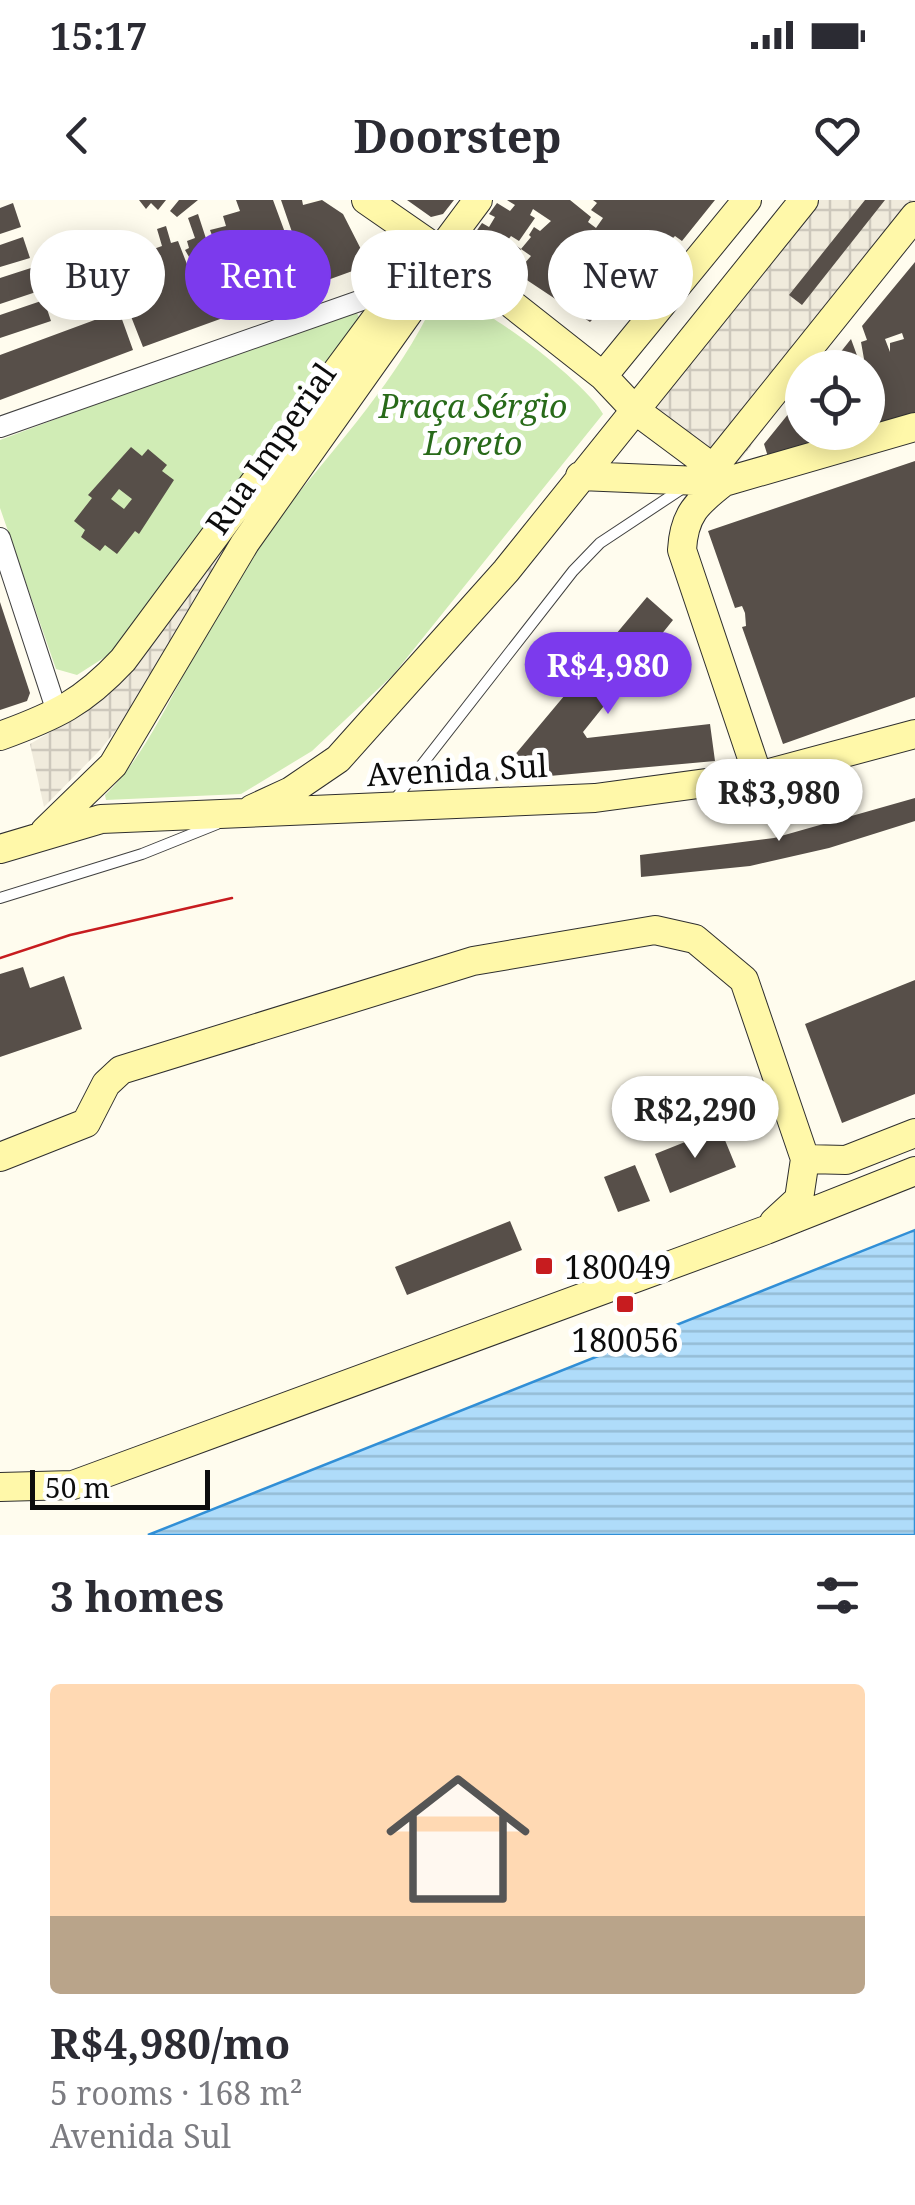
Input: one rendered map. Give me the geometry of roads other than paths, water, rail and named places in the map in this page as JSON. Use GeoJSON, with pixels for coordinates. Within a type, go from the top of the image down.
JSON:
{"type":"FeatureCollection","features":[{"type":"Feature","properties":{"kind":"main road","name":"Rua Imperial"},"geometry":{"type":"LineString","coordinates":[[456,230],[478,200]]}},
{"type":"Feature","properties":{"kind":"main road"},"geometry":{"type":"LineString","coordinates":[[604,376],[747,200]]}},
{"type":"Feature","properties":{"kind":"main road"},"geometry":{"type":"LineString","coordinates":[[237,816],[291,791],[338,759],[506,571],[804,200]]}},
{"type":"Feature","properties":{"kind":"main road"},"geometry":{"type":"LineString","coordinates":[[378,208],[410,230]]}},
{"type":"Feature","properties":{"kind":"main road"},"geometry":{"type":"LineString","coordinates":[[378,208],[393,230]]}},
{"type":"Feature","properties":{"kind":"main road"},"geometry":{"type":"LineString","coordinates":[[758,776],[682,550],[691,508],[710,476],[915,216]]}},
{"type":"Feature","properties":{"kind":"main road"},"geometry":{"type":"LineString","coordinates":[[528,318],[604,376],[635,410],[710,476]]}},
{"type":"Feature","properties":{"kind":"main road","name":"Rua Imperial"},"geometry":{"type":"LineString","coordinates":[[0,736],[58,714],[91,694],[123,660],[384,320]]}},
{"type":"Feature","properties":{"kind":"main road","name":"Rua Imperial"},"geometry":{"type":"LineString","coordinates":[[44,832],[113,765],[246,543],[388,320]]}},
{"type":"Feature","properties":{"kind":"main road"},"geometry":{"type":"LineString","coordinates":[[580,476],[710,476],[915,427]]}},
{"type":"Feature","properties":{"kind":"main road","name":"Avenida Sul"},"geometry":{"type":"LineString","coordinates":[[0,849],[44,832],[101,820],[595,798],[758,776],[915,734]]}},
{"type":"Feature","properties":{"kind":"main road"},"geometry":{"type":"LineString","coordinates":[[0,1157],[86,1122],[106,1084],[121,1070],[473,961],[655,930],[695,939],[744,980],[804,1158],[799,1198],[766,1230]]}},
{"type":"Feature","properties":{"kind":"main road"},"geometry":{"type":"LineString","coordinates":[[804,1158],[846,1160],[915,1133]]}},
{"type":"Feature","properties":{"kind":"main road"},"geometry":{"type":"LineString","coordinates":[[0,1487],[73,1485],[766,1230],[915,1171]]}},
{"type":"Feature","properties":{"kind":"street"},"geometry":{"type":"LineString","coordinates":[[0,427],[351,308]]}},
{"type":"Feature","properties":{"kind":"street"},"geometry":{"type":"LineString","coordinates":[[0,538],[58,714]]}},
{"type":"Feature","properties":{"kind":"lane"},"geometry":{"type":"LineString","coordinates":[[388,808],[600,543],[710,476]]}},
{"type":"Feature","properties":{"kind":"lane"},"geometry":{"type":"LineString","coordinates":[[0,898],[142,854],[237,816]]}},
{"type":"Feature","properties":{"kind":"water"},"geometry":{"type":"Polygon","coordinates":[[[915,1230],[915,1535],[148,1535],[915,1230]]]}},
{"type":"Feature","properties":{"kind":"tram line"},"geometry":{"type":"LineString","coordinates":[[0,958],[70,935],[232,898]]}},
{"type":"Feature","properties":{"kind":"place","name":"180049"},"geometry":{"type":"Point","coordinates":[544,1266]}},
{"type":"Feature","properties":{"kind":"place","name":"180056"},"geometry":{"type":"Point","coordinates":[625,1304]}},
{"type":"Feature","properties":{"kind":"park label","name":"Praça Sérgio Loreto"},"geometry":{"type":"Point","coordinates":[473,424]}}]}
